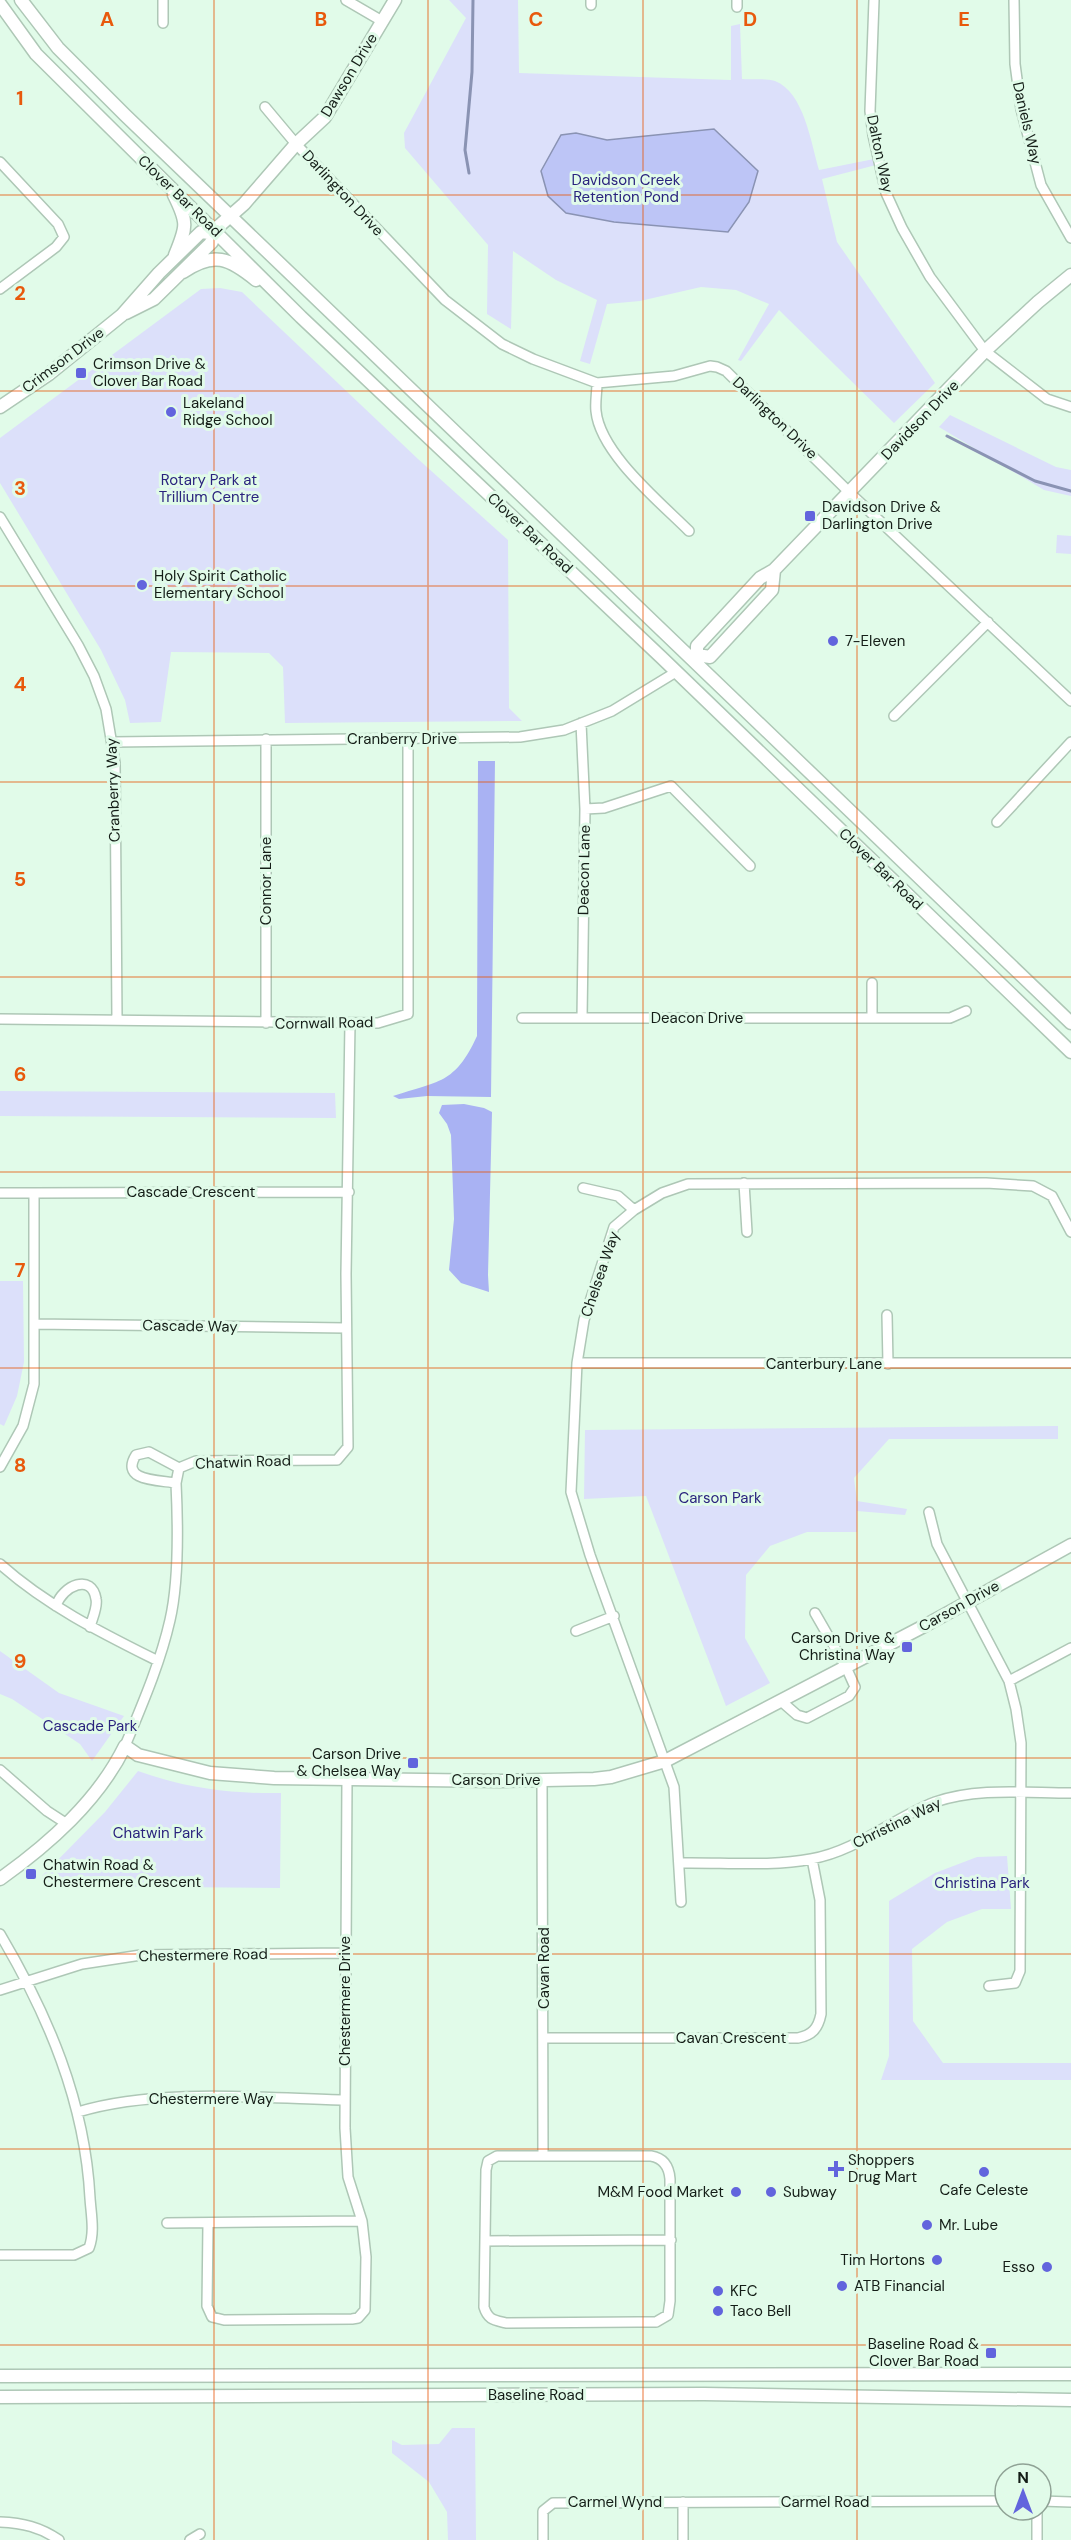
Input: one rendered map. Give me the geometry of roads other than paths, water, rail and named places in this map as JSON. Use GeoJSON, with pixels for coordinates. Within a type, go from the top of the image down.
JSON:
{"type":"FeatureCollection","features":[{"type":"Feature","properties":{"kind":"main road","name":"Clover Bar Road"},"geometry":{"type":"LineString","coordinates":[[21,0],[58,48],[694,657],[1071,1023]]}},
{"type":"Feature","properties":{"kind":"main road","name":"Dawson Drive"},"geometry":{"type":"LineString","coordinates":[[213,232],[244,204],[296,144],[325,117],[394,0]]}},
{"type":"Feature","properties":{"kind":"main road","name":"Clover Bar Road"},"geometry":{"type":"LineString","coordinates":[[0,4],[36,54],[213,232],[676,672],[1071,1052]]}},
{"type":"Feature","properties":{"kind":"main road"},"geometry":{"type":"LineString","coordinates":[[170,187],[183,212],[186,227],[173,259]]}},
{"type":"Feature","properties":{"kind":"main road","name":"Crimson Drive"},"geometry":{"type":"LineString","coordinates":[[1,405],[49,374],[122,315],[201,232],[213,232],[212,242],[154,300],[122,315]]}},
{"type":"Feature","properties":{"kind":"main road"},"geometry":{"type":"LineString","coordinates":[[183,272],[200,261],[209,259],[233,264],[301,316]]}},
{"type":"Feature","properties":{"kind":"main road","name":"Davidson Drive"},"geometry":{"type":"LineString","coordinates":[[694,657],[710,657],[772,590],[774,570],[985,351],[1071,275]]}},
{"type":"Feature","properties":{"kind":"main road"},"geometry":{"type":"LineString","coordinates":[[676,672],[694,657]]}},
{"type":"Feature","properties":{"kind":"main road","name":"Carson Drive"},"geometry":{"type":"LineString","coordinates":[[125,1746],[138,1755],[210,1773],[282,1778],[542,1780],[611,1777],[666,1761],[1071,1545]]}},
{"type":"Feature","properties":{"kind":"main road","name":"Chatwin Road"},"geometry":{"type":"LineString","coordinates":[[0,1879],[30,1858],[66,1824],[100,1786],[125,1746]]}},
{"type":"Feature","properties":{"kind":"main road","name":"Baseline Road"},"geometry":{"type":"LineString","coordinates":[[0,2376],[1071,2374]]}},
{"type":"Feature","properties":{"kind":"main road","name":"Baseline Road"},"geometry":{"type":"LineString","coordinates":[[0,2397],[704,2394],[1071,2400]]}},
{"type":"Feature","properties":{"kind":"street"},"geometry":{"type":"LineString","coordinates":[[163,23],[164,0]]}},
{"type":"Feature","properties":{"kind":"street"},"geometry":{"type":"LineString","coordinates":[[346,0],[382,21]]}},
{"type":"Feature","properties":{"kind":"street","name":"Dalton Way"},"geometry":{"type":"LineString","coordinates":[[874,0],[870,111],[873,135],[886,194],[909,243],[930,277],[985,351],[1047,399],[1071,406]]}},
{"type":"Feature","properties":{"kind":"street","name":"Daniels Way"},"geometry":{"type":"LineString","coordinates":[[1014,0],[1014,64],[1021,109],[1041,185],[1071,238]]}},
{"type":"Feature","properties":{"kind":"street"},"geometry":{"type":"LineString","coordinates":[[265,107],[296,144]]}},
{"type":"Feature","properties":{"kind":"street","name":"Darlington Drive"},"geometry":{"type":"LineString","coordinates":[[296,144],[445,300],[502,344],[533,359],[597,383],[674,376],[717,367],[731,375],[850,493],[1071,701]]}},
{"type":"Feature","properties":{"kind":"street"},"geometry":{"type":"LineString","coordinates":[[0,162],[58,224],[64,237],[56,247],[0,289]]}},
{"type":"Feature","properties":{"kind":"street"},"geometry":{"type":"LineString","coordinates":[[597,383],[596,410],[606,442],[620,461],[689,531]]}},
{"type":"Feature","properties":{"kind":"street","name":"Cranberry Way"},"geometry":{"type":"LineString","coordinates":[[0,517],[78,645],[94,676],[106,709],[113,742],[117,1019]]}},
{"type":"Feature","properties":{"kind":"street"},"geometry":{"type":"LineString","coordinates":[[894,716],[988,622]]}},
{"type":"Feature","properties":{"kind":"street","name":"Cranberry Drive"},"geometry":{"type":"LineString","coordinates":[[113,742],[520,737],[564,730],[612,711],[662,683],[676,672]]}},
{"type":"Feature","properties":{"kind":"street","name":"Deacon Lane"},"geometry":{"type":"LineString","coordinates":[[581,723],[585,809],[582,1018]]}},
{"type":"Feature","properties":{"kind":"street","name":"Connor Lane"},"geometry":{"type":"LineString","coordinates":[[266,739],[266,1023]]}},
{"type":"Feature","properties":{"kind":"street","name":"Cornwall Road"},"geometry":{"type":"LineString","coordinates":[[0,1019],[378,1023],[408,1014],[408,739]]}},
{"type":"Feature","properties":{"kind":"street"},"geometry":{"type":"LineString","coordinates":[[997,822],[1071,742]]}},
{"type":"Feature","properties":{"kind":"street"},"geometry":{"type":"LineString","coordinates":[[585,809],[604,808],[671,786],[750,866]]}},
{"type":"Feature","properties":{"kind":"street"},"geometry":{"type":"LineString","coordinates":[[872,983],[872,1017]]}},
{"type":"Feature","properties":{"kind":"street","name":"Deacon Drive"},"geometry":{"type":"LineString","coordinates":[[522,1018],[950,1018],[966,1011]]}},
{"type":"Feature","properties":{"kind":"street","name":"Chatwin Road"},"geometry":{"type":"LineString","coordinates":[[125,1746],[158,1661],[170,1619],[175,1590],[176,1483],[179,1468],[196,1461],[337,1460],[348,1447],[346,1328],[350,1023]]}},
{"type":"Feature","properties":{"kind":"street"},"geometry":{"type":"LineString","coordinates":[[744,1183],[747,1232]]}},
{"type":"Feature","properties":{"kind":"street","name":"Chelsea Way"},"geometry":{"type":"LineString","coordinates":[[666,1761],[590,1555],[571,1492],[577,1363],[584,1320],[614,1227],[634,1210],[662,1193],[688,1184],[974,1183],[1033,1186],[1052,1196],[1071,1232]]}},
{"type":"Feature","properties":{"kind":"street"},"geometry":{"type":"LineString","coordinates":[[583,1188],[618,1196],[634,1210]]}},
{"type":"Feature","properties":{"kind":"street","name":"Cascade Crescent"},"geometry":{"type":"LineString","coordinates":[[0,1192],[349,1192]]}},
{"type":"Feature","properties":{"kind":"street"},"geometry":{"type":"LineString","coordinates":[[0,1467],[23,1426],[34,1384],[34,1193]]}},
{"type":"Feature","properties":{"kind":"street"},"geometry":{"type":"LineString","coordinates":[[887,1315],[888,1364]]}},
{"type":"Feature","properties":{"kind":"street","name":"Cascade Way"},"geometry":{"type":"LineString","coordinates":[[34,1324],[346,1328]]}},
{"type":"Feature","properties":{"kind":"street","name":"Canterbury Lane"},"geometry":{"type":"LineString","coordinates":[[577,1363],[1071,1363]]}},
{"type":"Feature","properties":{"kind":"street"},"geometry":{"type":"LineString","coordinates":[[176,1483],[142,1478],[135,1474],[132,1467],[133,1460],[136,1455],[149,1452],[179,1468]]}},
{"type":"Feature","properties":{"kind":"street"},"geometry":{"type":"LineString","coordinates":[[929,1512],[937,1544],[1009,1681],[1020,1734],[1019,1977],[1011,1985],[989,1986]]}},
{"type":"Feature","properties":{"kind":"street"},"geometry":{"type":"LineString","coordinates":[[0,1564],[56,1606],[90,1627],[158,1661]]}},
{"type":"Feature","properties":{"kind":"street"},"geometry":{"type":"LineString","coordinates":[[56,1606],[64,1590],[75,1584],[87,1586],[96,1595],[97,1602],[90,1627]]}},
{"type":"Feature","properties":{"kind":"street"},"geometry":{"type":"LineString","coordinates":[[781,1701],[802,1718],[810,1717],[853,1692],[854,1683],[815,1613]]}},
{"type":"Feature","properties":{"kind":"street"},"geometry":{"type":"LineString","coordinates":[[576,1631],[614,1616]]}},
{"type":"Feature","properties":{"kind":"street"},"geometry":{"type":"LineString","coordinates":[[1009,1681],[1071,1648]]}},
{"type":"Feature","properties":{"kind":"street"},"geometry":{"type":"LineString","coordinates":[[666,1761],[674,1787],[681,1902]]}},
{"type":"Feature","properties":{"kind":"street"},"geometry":{"type":"LineString","coordinates":[[0,1770],[47,1811],[66,1824]]}},
{"type":"Feature","properties":{"kind":"street","name":"Chestermere Drive"},"geometry":{"type":"LineString","coordinates":[[208,2224],[207,2306],[212,2317],[224,2320],[352,2319],[358,2318],[365,2310],[366,2257],[362,2221],[348,2177],[345,2100],[346,1779]]}},
{"type":"Feature","properties":{"kind":"street","name":"Cavan Road"},"geometry":{"type":"LineString","coordinates":[[542,1780],[543,2156]]}},
{"type":"Feature","properties":{"kind":"street","name":"Christina Way"},"geometry":{"type":"LineString","coordinates":[[680,1863],[793,1862],[813,1859],[846,1848],[944,1799],[977,1794],[1071,1793]]}},
{"type":"Feature","properties":{"kind":"street","name":"Cavan Crescent"},"geometry":{"type":"LineString","coordinates":[[544,2038],[798,2038],[813,2032],[819,2023],[821,2003],[820,1900],[813,1859]]}},
{"type":"Feature","properties":{"kind":"street"},"geometry":{"type":"LineString","coordinates":[[0,1934],[27,1980],[58,2050],[78,2112],[89,2175],[92,2230],[88,2248],[74,2254],[0,2255]]}},
{"type":"Feature","properties":{"kind":"street","name":"Chestermere Road"},"geometry":{"type":"LineString","coordinates":[[0,1990],[82,1964],[141,1955],[345,1953]]}},
{"type":"Feature","properties":{"kind":"street","name":"Chestermere Way"},"geometry":{"type":"LineString","coordinates":[[78,2112],[101,2104],[144,2099],[236,2097],[345,2100]]}},
{"type":"Feature","properties":{"kind":"street"},"geometry":{"type":"LineString","coordinates":[[497,2156],[543,2156],[651,2156],[661,2159],[670,2173],[670,2301],[668,2315],[656,2322],[506,2323],[492,2320],[487,2315],[484,2307],[488,2161],[497,2156]]}},
{"type":"Feature","properties":{"kind":"street"},"geometry":{"type":"LineString","coordinates":[[167,2223],[362,2221]]}},
{"type":"Feature","properties":{"kind":"street"},"geometry":{"type":"LineString","coordinates":[[485,2241],[670,2240]]}},
{"type":"Feature","properties":{"kind":"street","name":"Carmel Road"},"geometry":{"type":"LineString","coordinates":[[683,2502],[993,2501]]}},
{"type":"Feature","properties":{"kind":"street"},"geometry":{"type":"LineString","coordinates":[[1053,2501],[1071,2502]]}},
{"type":"Feature","properties":{"kind":"street"},"geometry":{"type":"LineString","coordinates":[[683,2502],[683,2540]]}},
{"type":"Feature","properties":{"kind":"street","name":"Carmel Wynd"},"geometry":{"type":"LineString","coordinates":[[543,2540],[543,2511],[553,2503],[683,2502]]}},
{"type":"Feature","properties":{"kind":"street"},"geometry":{"type":"LineString","coordinates":[[0,2522],[30,2524],[47,2531],[59,2540]]}},
{"type":"Feature","properties":{"kind":"street"},"geometry":{"type":"LineString","coordinates":[[1037,2522],[1037,2540]]}},
{"type":"Feature","properties":{"kind":"street"},"geometry":{"type":"LineString","coordinates":[[190,2540],[200,2534]]}},
{"type":"Feature","properties":{"kind":"waterway"},"geometry":{"type":"LineString","coordinates":[[469,173],[465,150],[472,72],[473,0]]}},
{"type":"Feature","properties":{"kind":"waterway"},"geometry":{"type":"LineString","coordinates":[[947,436],[1035,481],[1071,491]]}},
{"type":"Feature","properties":{"kind":"place","name":"Crimson Drive & Clover Bar Road"},"geometry":{"type":"Point","coordinates":[81,373]}},
{"type":"Feature","properties":{"kind":"place","name":"Lakeland Ridge School"},"geometry":{"type":"Point","coordinates":[171,412]}},
{"type":"Feature","properties":{"kind":"place","name":"Davidson Drive & Darlington Drive"},"geometry":{"type":"Point","coordinates":[810,516]}},
{"type":"Feature","properties":{"kind":"place","name":"Holy Spirit Catholic Elementary School"},"geometry":{"type":"Point","coordinates":[142,585]}},
{"type":"Feature","properties":{"kind":"place","name":"7-Eleven"},"geometry":{"type":"Point","coordinates":[833,641]}},
{"type":"Feature","properties":{"kind":"place","name":"Carson Drive & Christina Way"},"geometry":{"type":"Point","coordinates":[907,1647]}},
{"type":"Feature","properties":{"kind":"place","name":"Carson Drive & Chelsea Way"},"geometry":{"type":"Point","coordinates":[413,1763]}},
{"type":"Feature","properties":{"kind":"place","name":"Chatwin Road & Chestermere Crescent"},"geometry":{"type":"Point","coordinates":[31,1874]}},
{"type":"Feature","properties":{"kind":"place","name":"Shoppers Drug Mart"},"geometry":{"type":"Point","coordinates":[836,2169]}},
{"type":"Feature","properties":{"kind":"place","name":"Cafe Celeste"},"geometry":{"type":"Point","coordinates":[984,2172]}},
{"type":"Feature","properties":{"kind":"place","name":"M&M Food Market"},"geometry":{"type":"Point","coordinates":[736,2192]}},
{"type":"Feature","properties":{"kind":"place","name":"Subway"},"geometry":{"type":"Point","coordinates":[771,2192]}},
{"type":"Feature","properties":{"kind":"place","name":"Mr. Lube"},"geometry":{"type":"Point","coordinates":[927,2225]}},
{"type":"Feature","properties":{"kind":"place","name":"Tim Hortons"},"geometry":{"type":"Point","coordinates":[937,2260]}},
{"type":"Feature","properties":{"kind":"place","name":"Esso"},"geometry":{"type":"Point","coordinates":[1047,2267]}},
{"type":"Feature","properties":{"kind":"place","name":"ATB Financial"},"geometry":{"type":"Point","coordinates":[842,2286]}},
{"type":"Feature","properties":{"kind":"place","name":"KFC"},"geometry":{"type":"Point","coordinates":[718,2291]}},
{"type":"Feature","properties":{"kind":"place","name":"Taco Bell"},"geometry":{"type":"Point","coordinates":[718,2311]}},
{"type":"Feature","properties":{"kind":"place","name":"Baseline Road & Clover Bar Road"},"geometry":{"type":"Point","coordinates":[991,2353]}},
{"type":"Feature","properties":{"kind":"park label","name":"Davidson Creek Retention Pond"},"geometry":{"type":"Point","coordinates":[626,188]}},
{"type":"Feature","properties":{"kind":"park label","name":"Rotary Park at Trillium Centre"},"geometry":{"type":"Point","coordinates":[209,488]}},
{"type":"Feature","properties":{"kind":"park label","name":"Carson Park"},"geometry":{"type":"Point","coordinates":[720,1498]}},
{"type":"Feature","properties":{"kind":"park label","name":"Cascade Park"},"geometry":{"type":"Point","coordinates":[90,1726]}},
{"type":"Feature","properties":{"kind":"park label","name":"Chatwin Park"},"geometry":{"type":"Point","coordinates":[158,1833]}},
{"type":"Feature","properties":{"kind":"park label","name":"Christina Park"},"geometry":{"type":"Point","coordinates":[982,1883]}}]}
